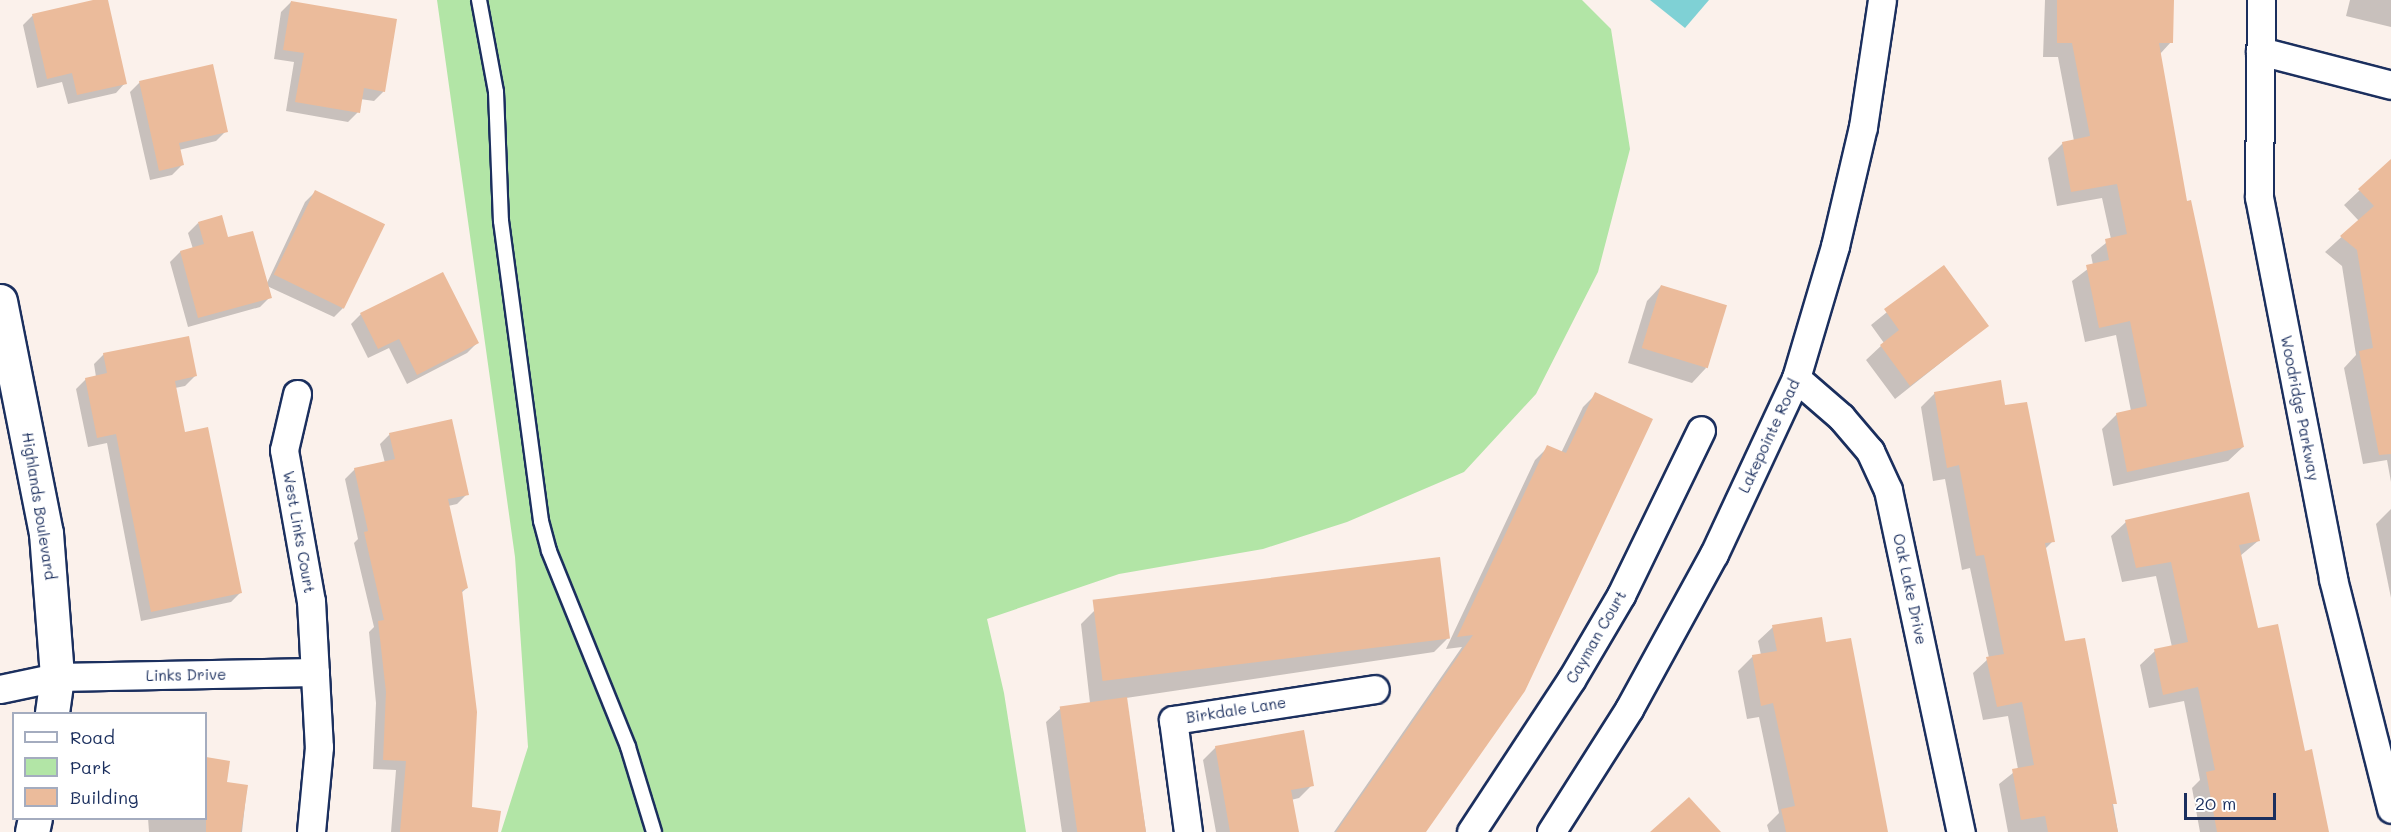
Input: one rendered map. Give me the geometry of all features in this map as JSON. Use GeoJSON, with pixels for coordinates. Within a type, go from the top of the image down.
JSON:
{"type":"FeatureCollection","features":[{"type":"Feature","properties":{"kind":"street","name":"Lakepointe Road"},"geometry":{"type":"LineString","coordinates":[[1551,832],[1629,709],[1714,554],[1796,378],[1836,246],[1863,127],[1882,0]]}},
{"type":"Feature","properties":{"kind":"street","name":"Woodridge Parkway"},"geometry":{"type":"LineString","coordinates":[[2261,0],[2259,197],[2333,579],[2391,809]]}},
{"type":"Feature","properties":{"kind":"street"},"geometry":{"type":"LineString","coordinates":[[2260,51],[2391,85]]}},
{"type":"Feature","properties":{"kind":"street","name":"Highlands Boulevard"},"geometry":{"type":"LineString","coordinates":[[0,304],[46,533],[57,677],[52,712]]}},
{"type":"Feature","properties":{"kind":"street","name":"Oak Lake Drive"},"geometry":{"type":"LineString","coordinates":[[1796,378],[1841,417],[1870,451],[1888,490],[1961,832]]}},
{"type":"Feature","properties":{"kind":"street","name":"West Links Court"},"geometry":{"type":"LineString","coordinates":[[297,394],[284,450],[311,601],[319,747],[311,832]]}},
{"type":"Feature","properties":{"kind":"street","name":"Cayman Court"},"geometry":{"type":"LineString","coordinates":[[1471,832],[1571,680],[1620,595],[1701,430]]}},
{"type":"Feature","properties":{"kind":"street","name":"Links Drive"},"geometry":{"type":"LineString","coordinates":[[0,689],[57,677],[315,672]]}},
{"type":"Feature","properties":{"kind":"street","name":"Birkdale Lane"},"geometry":{"type":"LineString","coordinates":[[1188,832],[1173,720],[1375,689]]}},
{"type":"Feature","properties":{"kind":"lane"},"geometry":{"type":"LineString","coordinates":[[479,0],[496,92],[501,221],[541,521],[556,570],[628,747],[654,832]]}},
{"type":"Feature","properties":{"kind":"green space"},"geometry":{"type":"Polygon","coordinates":[[[437,0],[1582,0],[1611,29],[1630,149],[1598,272],[1536,394],[1464,472],[1347,522],[1263,549],[1119,574],[987,619],[1004,693],[1026,832],[501,832],[528,747],[515,557],[437,0]]]}},
{"type":"Feature","properties":{"kind":"water"},"geometry":{"type":"Polygon","coordinates":[[[1650,0],[1709,0],[1685,28],[1650,0]]]}},
{"type":"Feature","properties":{"kind":"building"},"geometry":{"type":"Polygon","coordinates":[[[93,0],[108,0],[127,84],[77,95],[72,73],[47,79],[32,14],[93,0]]]}},
{"type":"Feature","properties":{"kind":"building"},"geometry":{"type":"Polygon","coordinates":[[[2057,0],[2174,0],[2173,43],[2159,43],[2187,201],[2191,200],[2244,447],[2127,472],[2116,413],[2147,406],[2130,321],[2099,328],[2086,265],[2109,260],[2105,239],[2127,234],[2117,184],[2071,192],[2062,142],[2090,136],[2072,43],[2057,43],[2057,0]]]}},
{"type":"Feature","properties":{"kind":"building"},"geometry":{"type":"Polygon","coordinates":[[[291,1],[397,19],[385,92],[364,88],[360,113],[295,102],[304,53],[283,50],[291,1]]]}},
{"type":"Feature","properties":{"kind":"building"},"geometry":{"type":"Polygon","coordinates":[[[213,64],[228,132],[179,143],[184,165],[159,171],[139,81],[213,64]]]}},
{"type":"Feature","properties":{"kind":"building"},"geometry":{"type":"Polygon","coordinates":[[[2391,159],[2391,454],[2379,455],[2359,351],[2373,348],[2357,250],[2340,236],[2374,206],[2358,189],[2391,159]]]}},
{"type":"Feature","properties":{"kind":"building"},"geometry":{"type":"Polygon","coordinates":[[[315,190],[385,224],[344,309],[274,274],[315,190]]]}},
{"type":"Feature","properties":{"kind":"building"},"geometry":{"type":"Polygon","coordinates":[[[222,215],[228,237],[253,231],[272,298],[198,318],[180,251],[204,244],[198,222],[222,215]]]}},
{"type":"Feature","properties":{"kind":"building"},"geometry":{"type":"Polygon","coordinates":[[[1944,265],[1989,326],[1910,386],[1880,345],[1899,330],[1884,309],[1944,265]]]}},
{"type":"Feature","properties":{"kind":"building"},"geometry":{"type":"Polygon","coordinates":[[[443,272],[479,343],[417,375],[399,339],[378,349],[360,313],[443,272]]]}},
{"type":"Feature","properties":{"kind":"building"},"geometry":{"type":"Polygon","coordinates":[[[1661,285],[1727,305],[1708,368],[1642,348],[1661,285]]]}},
{"type":"Feature","properties":{"kind":"building"},"geometry":{"type":"Polygon","coordinates":[[[189,336],[197,376],[175,381],[185,432],[208,427],[242,593],[151,612],[116,434],[97,438],[85,378],[107,373],[103,353],[189,336]]]}},
{"type":"Feature","properties":{"kind":"building"},"geometry":{"type":"Polygon","coordinates":[[[2001,380],[2005,405],[2027,402],[2055,542],[2045,543],[2065,641],[2085,638],[2117,804],[2112,804],[2118,832],[2048,832],[2045,816],[2021,820],[2012,769],[2034,765],[2022,702],[1997,707],[1986,657],[2004,654],[1984,555],[1976,556],[1959,465],[1947,468],[1934,392],[2001,380]]]}},
{"type":"Feature","properties":{"kind":"building"},"geometry":{"type":"Polygon","coordinates":[[[1595,392],[1653,419],[1525,691],[1426,832],[1336,832],[1473,635],[1457,637],[1547,445],[1566,453],[1595,392]]]}},
{"type":"Feature","properties":{"kind":"building"},"geometry":{"type":"Polygon","coordinates":[[[452,419],[469,495],[448,499],[468,588],[462,590],[477,712],[472,807],[501,811],[498,832],[400,832],[406,761],[383,760],[386,692],[378,621],[384,620],[364,532],[368,531],[354,468],[395,459],[389,433],[452,419]]]}},
{"type":"Feature","properties":{"kind":"building"},"geometry":{"type":"Polygon","coordinates":[[[2249,492],[2260,541],[2239,545],[2258,628],[2278,624],[2305,751],[2312,749],[2329,832],[2217,832],[2206,772],[2215,770],[2198,687],[2163,695],[2154,649],[2188,642],[2171,562],[2136,568],[2125,520],[2249,492]]]}},
{"type":"Feature","properties":{"kind":"building"},"geometry":{"type":"Polygon","coordinates":[[[1440,557],[1450,638],[1103,681],[1093,600],[1440,557]]]}},
{"type":"Feature","properties":{"kind":"building"},"geometry":{"type":"Polygon","coordinates":[[[1822,617],[1826,642],[1851,638],[1888,832],[1786,832],[1781,809],[1795,806],[1773,703],[1761,706],[1752,655],[1777,651],[1772,625],[1822,617]]]}},
{"type":"Feature","properties":{"kind":"building"},"geometry":{"type":"Polygon","coordinates":[[[1127,697],[1146,832],[1077,832],[1060,706],[1127,697]]]}},
{"type":"Feature","properties":{"kind":"building"},"geometry":{"type":"Polygon","coordinates":[[[1304,730],[1314,786],[1291,790],[1299,832],[1230,832],[1215,746],[1304,730]]]}},
{"type":"Feature","properties":{"kind":"building"},"geometry":{"type":"Polygon","coordinates":[[[207,757],[230,761],[227,782],[248,785],[241,832],[206,832],[207,757]]]}},
{"type":"Feature","properties":{"kind":"building"},"geometry":{"type":"Polygon","coordinates":[[[1689,797],[1721,832],[1650,832],[1689,797]]]}}]}
